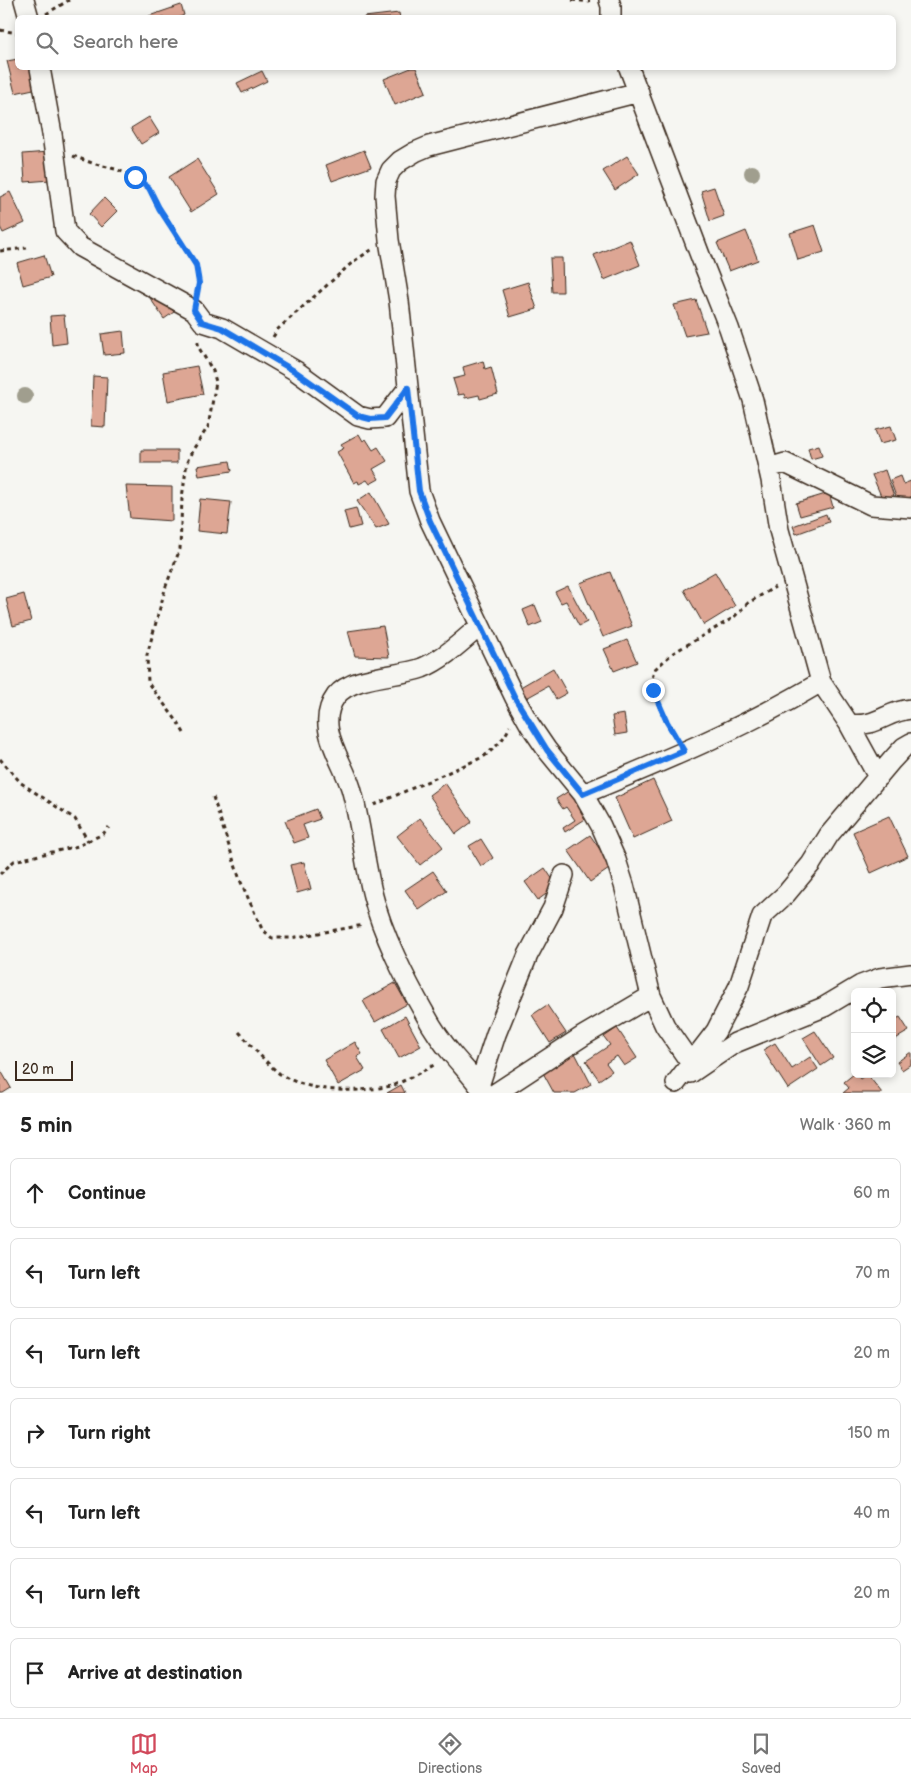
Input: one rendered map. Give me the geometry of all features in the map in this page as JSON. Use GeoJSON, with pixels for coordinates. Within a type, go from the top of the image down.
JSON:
{"type":"FeatureCollection","features":[{"type":"Feature","properties":{"kind":"street"},"geometry":{"type":"LineString","coordinates":[[24,0],[28,15]]}},
{"type":"Feature","properties":{"kind":"street"},"geometry":{"type":"LineString","coordinates":[[608,0],[611,6],[611,15]]}},
{"type":"Feature","properties":{"kind":"street"},"geometry":{"type":"LineString","coordinates":[[40,70],[54,149],[65,231],[80,247],[316,384],[358,416],[370,419],[385,418],[408,388]]}},
{"type":"Feature","properties":{"kind":"street"},"geometry":{"type":"LineString","coordinates":[[630,70],[729,328],[753,400],[779,530],[821,682],[849,724],[878,777]]}},
{"type":"Feature","properties":{"kind":"street"},"geometry":{"type":"LineString","coordinates":[[639,92],[439,144],[415,152],[400,161],[391,170],[386,181],[385,196],[388,240],[399,301],[419,491],[430,521],[515,698],[547,750],[583,794],[601,826],[616,860],[624,885],[652,996],[669,1033],[692,1065]]}},
{"type":"Feature","properties":{"kind":"street"},"geometry":{"type":"LineString","coordinates":[[768,468],[784,463],[871,505],[911,508]]}},
{"type":"Feature","properties":{"kind":"street"},"geometry":{"type":"LineString","coordinates":[[480,626],[448,652],[422,668],[365,680],[348,687],[337,695],[331,705],[327,722],[334,748],[347,776],[370,882],[381,920],[402,970],[439,1038],[487,1091]]}},
{"type":"Feature","properties":{"kind":"street"},"geometry":{"type":"LineString","coordinates":[[583,794],[733,730],[788,702],[821,682]]}},
{"type":"Feature","properties":{"kind":"street"},"geometry":{"type":"LineString","coordinates":[[849,724],[860,726],[902,710],[911,709]]}},
{"type":"Feature","properties":{"kind":"street"},"geometry":{"type":"LineString","coordinates":[[672,1088],[692,1065],[716,1031],[739,986],[762,916],[786,894],[811,864],[829,835],[904,747],[911,742]]}},
{"type":"Feature","properties":{"kind":"street"},"geometry":{"type":"LineString","coordinates":[[487,1091],[496,1034],[528,955],[553,908],[564,875]]}},
{"type":"Feature","properties":{"kind":"street"},"geometry":{"type":"LineString","coordinates":[[672,1088],[735,1043],[824,1007],[862,985],[880,978],[911,974]]}},
{"type":"Feature","properties":{"kind":"street"},"geometry":{"type":"LineString","coordinates":[[487,1091],[652,996]]}},
{"type":"Feature","properties":{"kind":"path"},"geometry":{"type":"LineString","coordinates":[[43,15],[69,0]]}},
{"type":"Feature","properties":{"kind":"path"},"geometry":{"type":"LineString","coordinates":[[0,30],[15,32]]}},
{"type":"Feature","properties":{"kind":"path"},"geometry":{"type":"LineString","coordinates":[[54,149],[135,177],[149,188],[159,208],[196,265],[199,283],[197,336],[199,348],[213,371],[216,382],[208,427],[192,451],[188,462],[182,498],[180,549],[166,586],[147,655],[148,683],[178,721],[184,733]]}},
{"type":"Feature","properties":{"kind":"path"},"geometry":{"type":"LineString","coordinates":[[263,352],[278,329],[301,308],[354,262],[388,240]]}},
{"type":"Feature","properties":{"kind":"path"},"geometry":{"type":"LineString","coordinates":[[0,251],[27,248]]}},
{"type":"Feature","properties":{"kind":"path"},"geometry":{"type":"LineString","coordinates":[[684,751],[667,722],[653,690],[652,678],[655,669],[673,653],[733,618],[748,603],[793,576]]}},
{"type":"Feature","properties":{"kind":"path"},"geometry":{"type":"LineString","coordinates":[[356,813],[483,757],[496,748],[509,729],[515,698]]}},
{"type":"Feature","properties":{"kind":"path"},"geometry":{"type":"LineString","coordinates":[[0,759],[21,783],[75,820],[88,841]]}},
{"type":"Feature","properties":{"kind":"path"},"geometry":{"type":"LineString","coordinates":[[212,796],[240,880],[262,929],[272,938],[291,938],[355,927],[381,920]]}},
{"type":"Feature","properties":{"kind":"path"},"geometry":{"type":"LineString","coordinates":[[0,874],[14,861],[67,850],[103,834],[109,827]]}},
{"type":"Feature","properties":{"kind":"path"},"geometry":{"type":"LineString","coordinates":[[239,1032],[280,1074],[300,1086],[329,1093],[362,1092],[392,1085],[454,1056]]}},
{"type":"Feature","properties":{"kind":"building"},"geometry":{"type":"Polygon","coordinates":[[[181,5],[184,15],[152,15],[181,5]]]}},
{"type":"Feature","properties":{"kind":"building"},"geometry":{"type":"Polygon","coordinates":[[[399,13],[399,15],[382,15],[399,13]]]}},
{"type":"Feature","properties":{"kind":"building"},"geometry":{"type":"Polygon","coordinates":[[[15,60],[15,70],[32,70],[38,88],[15,93],[7,61],[15,60]]]}},
{"type":"Feature","properties":{"kind":"building"},"geometry":{"type":"Polygon","coordinates":[[[406,70],[417,70],[426,92],[395,105],[384,79],[406,70]]]}},
{"type":"Feature","properties":{"kind":"building"},"geometry":{"type":"Polygon","coordinates":[[[262,71],[267,81],[242,93],[237,83],[262,71]]]}},
{"type":"Feature","properties":{"kind":"building"},"geometry":{"type":"Polygon","coordinates":[[[149,117],[159,133],[141,144],[131,128],[149,117]]]}},
{"type":"Feature","properties":{"kind":"building"},"geometry":{"type":"Polygon","coordinates":[[[364,150],[371,167],[332,181],[326,165],[364,150]]]}},
{"type":"Feature","properties":{"kind":"building"},"geometry":{"type":"Polygon","coordinates":[[[48,152],[50,180],[25,182],[23,154],[48,152]]]}},
{"type":"Feature","properties":{"kind":"building"},"geometry":{"type":"Polygon","coordinates":[[[627,156],[639,174],[615,190],[603,171],[627,156]]]}},
{"type":"Feature","properties":{"kind":"building"},"geometry":{"type":"Polygon","coordinates":[[[197,159],[219,194],[191,212],[169,177],[197,159]]]}},
{"type":"Feature","properties":{"kind":"building"},"geometry":{"type":"Polygon","coordinates":[[[714,187],[724,216],[710,221],[701,191],[714,187]]]}},
{"type":"Feature","properties":{"kind":"building"},"geometry":{"type":"Polygon","coordinates":[[[10,192],[25,223],[3,233],[0,227],[0,197],[10,192]]]}},
{"type":"Feature","properties":{"kind":"building"},"geometry":{"type":"Polygon","coordinates":[[[104,198],[117,211],[101,227],[89,214],[104,198]]]}},
{"type":"Feature","properties":{"kind":"building"},"geometry":{"type":"Polygon","coordinates":[[[815,225],[824,252],[798,260],[790,233],[815,225]]]}},
{"type":"Feature","properties":{"kind":"building"},"geometry":{"type":"Polygon","coordinates":[[[746,231],[758,260],[729,271],[717,243],[746,231]]]}},
{"type":"Feature","properties":{"kind":"building"},"geometry":{"type":"Polygon","coordinates":[[[630,240],[640,265],[604,280],[594,255],[630,240]]]}},
{"type":"Feature","properties":{"kind":"building"},"geometry":{"type":"Polygon","coordinates":[[[44,255],[51,277],[23,285],[17,263],[44,255]]]}},
{"type":"Feature","properties":{"kind":"building"},"geometry":{"type":"Polygon","coordinates":[[[550,258],[562,258],[563,292],[552,292],[550,258]]]}},
{"type":"Feature","properties":{"kind":"building"},"geometry":{"type":"Polygon","coordinates":[[[528,282],[537,309],[510,317],[502,290],[528,282]]]}},
{"type":"Feature","properties":{"kind":"building"},"geometry":{"type":"Polygon","coordinates":[[[159,291],[174,312],[164,319],[150,298],[159,291]]]}},
{"type":"Feature","properties":{"kind":"building"},"geometry":{"type":"Polygon","coordinates":[[[696,300],[707,332],[685,336],[674,305],[696,300]]]}},
{"type":"Feature","properties":{"kind":"building"},"geometry":{"type":"Polygon","coordinates":[[[64,315],[67,343],[52,345],[50,316],[64,315]]]}},
{"type":"Feature","properties":{"kind":"building"},"geometry":{"type":"Polygon","coordinates":[[[123,331],[125,353],[104,355],[101,334],[123,331]]]}},
{"type":"Feature","properties":{"kind":"building"},"geometry":{"type":"Polygon","coordinates":[[[483,361],[485,369],[491,367],[498,394],[480,399],[479,395],[465,398],[464,394],[458,395],[453,379],[465,376],[463,367],[483,361]]]}},
{"type":"Feature","properties":{"kind":"building"},"geometry":{"type":"Polygon","coordinates":[[[197,366],[203,394],[168,401],[163,372],[197,366]]]}},
{"type":"Feature","properties":{"kind":"building"},"geometry":{"type":"Polygon","coordinates":[[[93,376],[107,377],[105,427],[91,426],[93,376]]]}},
{"type":"Feature","properties":{"kind":"building"},"geometry":{"type":"Polygon","coordinates":[[[891,426],[896,440],[880,444],[875,430],[891,426]]]}},
{"type":"Feature","properties":{"kind":"building"},"geometry":{"type":"Polygon","coordinates":[[[359,434],[363,441],[366,439],[373,450],[378,447],[387,461],[373,469],[379,479],[370,484],[367,480],[359,484],[358,481],[354,483],[337,452],[344,448],[341,444],[359,434]]]}},
{"type":"Feature","properties":{"kind":"building"},"geometry":{"type":"Polygon","coordinates":[[[819,445],[822,456],[811,459],[808,448],[819,445]]]}},
{"type":"Feature","properties":{"kind":"building"},"geometry":{"type":"Polygon","coordinates":[[[141,450],[177,450],[177,463],[141,463],[141,450]]]}},
{"type":"Feature","properties":{"kind":"building"},"geometry":{"type":"Polygon","coordinates":[[[230,461],[232,471],[199,476],[197,466],[230,461]]]}},
{"type":"Feature","properties":{"kind":"building"},"geometry":{"type":"Polygon","coordinates":[[[885,470],[895,499],[885,505],[872,475],[885,470]]]}},
{"type":"Feature","properties":{"kind":"building"},"geometry":{"type":"Polygon","coordinates":[[[900,476],[903,484],[911,481],[911,497],[898,502],[890,480],[900,476]]]}},
{"type":"Feature","properties":{"kind":"building"},"geometry":{"type":"Polygon","coordinates":[[[126,486],[172,487],[172,521],[130,518],[126,486]]]}},
{"type":"Feature","properties":{"kind":"building"},"geometry":{"type":"Polygon","coordinates":[[[371,492],[389,524],[376,529],[357,501],[371,492]]]}},
{"type":"Feature","properties":{"kind":"building"},"geometry":{"type":"Polygon","coordinates":[[[829,493],[833,507],[800,516],[796,503],[829,493]]]}},
{"type":"Feature","properties":{"kind":"building"},"geometry":{"type":"Polygon","coordinates":[[[200,499],[231,502],[227,534],[197,531],[200,499]]]}},
{"type":"Feature","properties":{"kind":"building"},"geometry":{"type":"Polygon","coordinates":[[[356,508],[361,526],[349,529],[344,511],[356,508]]]}},
{"type":"Feature","properties":{"kind":"building"},"geometry":{"type":"Polygon","coordinates":[[[826,514],[829,522],[796,534],[793,526],[826,514]]]}},
{"type":"Feature","properties":{"kind":"building"},"geometry":{"type":"Polygon","coordinates":[[[610,572],[632,626],[603,637],[580,583],[610,572]]]}},
{"type":"Feature","properties":{"kind":"building"},"geometry":{"type":"Polygon","coordinates":[[[715,572],[735,606],[704,625],[684,590],[715,572]]]}},
{"type":"Feature","properties":{"kind":"building"},"geometry":{"type":"Polygon","coordinates":[[[568,586],[587,622],[579,626],[566,601],[561,603],[555,592],[568,586]]]}},
{"type":"Feature","properties":{"kind":"building"},"geometry":{"type":"Polygon","coordinates":[[[24,594],[31,621],[13,626],[6,599],[24,594]]]}},
{"type":"Feature","properties":{"kind":"building"},"geometry":{"type":"Polygon","coordinates":[[[535,605],[542,622],[530,627],[523,610],[535,605]]]}},
{"type":"Feature","properties":{"kind":"building"},"geometry":{"type":"Polygon","coordinates":[[[383,626],[389,657],[355,656],[348,631],[383,626]]]}},
{"type":"Feature","properties":{"kind":"building"},"geometry":{"type":"Polygon","coordinates":[[[627,640],[637,662],[614,671],[604,649],[627,640]]]}},
{"type":"Feature","properties":{"kind":"building"},"geometry":{"type":"Polygon","coordinates":[[[553,668],[567,693],[556,699],[548,686],[523,700],[517,689],[553,668]]]}},
{"type":"Feature","properties":{"kind":"building"},"geometry":{"type":"Polygon","coordinates":[[[624,714],[627,733],[615,735],[612,716],[624,714]]]}},
{"type":"Feature","properties":{"kind":"building"},"geometry":{"type":"Polygon","coordinates":[[[653,780],[672,821],[633,839],[615,798],[653,780]]]}},
{"type":"Feature","properties":{"kind":"building"},"geometry":{"type":"Polygon","coordinates":[[[445,783],[472,822],[456,834],[429,795],[445,783]]]}},
{"type":"Feature","properties":{"kind":"building"},"geometry":{"type":"Polygon","coordinates":[[[569,791],[587,818],[565,832],[563,828],[575,820],[566,807],[563,809],[556,799],[569,791]]]}},
{"type":"Feature","properties":{"kind":"building"},"geometry":{"type":"Polygon","coordinates":[[[316,809],[320,819],[303,825],[308,838],[294,843],[285,821],[316,809]]]}},
{"type":"Feature","properties":{"kind":"building"},"geometry":{"type":"Polygon","coordinates":[[[889,816],[908,856],[871,873],[853,832],[889,816]]]}},
{"type":"Feature","properties":{"kind":"building"},"geometry":{"type":"Polygon","coordinates":[[[420,818],[443,847],[420,865],[397,836],[420,818]]]}},
{"type":"Feature","properties":{"kind":"building"},"geometry":{"type":"Polygon","coordinates":[[[590,835],[612,867],[590,882],[568,850],[590,835]]]}},
{"type":"Feature","properties":{"kind":"building"},"geometry":{"type":"Polygon","coordinates":[[[481,839],[493,858],[481,866],[469,846],[481,839]]]}},
{"type":"Feature","properties":{"kind":"building"},"geometry":{"type":"Polygon","coordinates":[[[304,862],[311,889],[297,893],[290,865],[304,862]]]}},
{"type":"Feature","properties":{"kind":"building"},"geometry":{"type":"Polygon","coordinates":[[[545,868],[557,886],[538,900],[525,882],[545,868]]]}},
{"type":"Feature","properties":{"kind":"building"},"geometry":{"type":"Polygon","coordinates":[[[433,871],[447,891],[419,910],[405,890],[433,871]]]}},
{"type":"Feature","properties":{"kind":"building"},"geometry":{"type":"Polygon","coordinates":[[[395,983],[407,1004],[375,1022],[363,1001],[395,983]]]}},
{"type":"Feature","properties":{"kind":"building"},"geometry":{"type":"Polygon","coordinates":[[[547,1005],[566,1033],[550,1043],[532,1015],[547,1005]]]}},
{"type":"Feature","properties":{"kind":"building"},"geometry":{"type":"Polygon","coordinates":[[[405,1016],[421,1046],[399,1058],[383,1029],[405,1016]]]}},
{"type":"Feature","properties":{"kind":"building"},"geometry":{"type":"Polygon","coordinates":[[[900,1017],[909,1031],[896,1039],[896,1033],[896,1019],[900,1017]]]}},
{"type":"Feature","properties":{"kind":"building"},"geometry":{"type":"Polygon","coordinates":[[[617,1028],[637,1058],[624,1066],[617,1056],[606,1063],[612,1071],[599,1080],[586,1061],[610,1045],[604,1037],[617,1028]]]}},
{"type":"Feature","properties":{"kind":"building"},"geometry":{"type":"Polygon","coordinates":[[[815,1031],[833,1058],[821,1066],[803,1038],[815,1031]]]}},
{"type":"Feature","properties":{"kind":"building"},"geometry":{"type":"Polygon","coordinates":[[[355,1042],[362,1054],[357,1057],[365,1070],[338,1085],[324,1060],[355,1042]]]}},
{"type":"Feature","properties":{"kind":"building"},"geometry":{"type":"Polygon","coordinates":[[[775,1043],[792,1069],[810,1057],[818,1069],[788,1089],[763,1050],[775,1043]]]}},
{"type":"Feature","properties":{"kind":"building"},"geometry":{"type":"Polygon","coordinates":[[[911,1052],[911,1064],[902,1070],[897,1062],[911,1052]]]}},
{"type":"Feature","properties":{"kind":"building"},"geometry":{"type":"Polygon","coordinates":[[[575,1053],[591,1084],[575,1093],[554,1093],[542,1071],[575,1053]]]}},
{"type":"Feature","properties":{"kind":"building"},"geometry":{"type":"Polygon","coordinates":[[[0,1069],[11,1088],[3,1093],[0,1093],[0,1069]]]}},
{"type":"Feature","properties":{"kind":"building"},"geometry":{"type":"Polygon","coordinates":[[[851,1076],[851,1078],[860,1079],[870,1078],[882,1093],[843,1093],[849,1088],[844,1082],[851,1076]]]}},
{"type":"Feature","properties":{"kind":"building"},"geometry":{"type":"Polygon","coordinates":[[[401,1085],[405,1093],[387,1093],[401,1085]]]}},
{"type":"Feature","properties":{"kind":"route"},"geometry":{"type":"LineString","coordinates":[[135,177],[149,188],[159,208],[196,265],[199,283],[194,310],[202,322],[222,328],[316,384],[358,416],[370,419],[385,418],[408,388],[419,491],[430,521],[515,698],[530,725],[547,750],[583,794],[684,751],[667,722],[653,690]]}}]}
